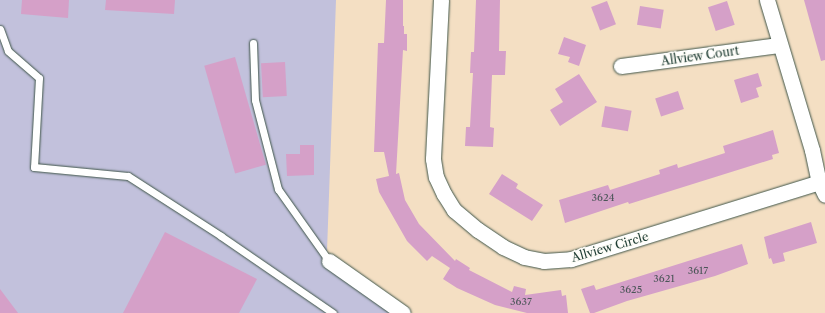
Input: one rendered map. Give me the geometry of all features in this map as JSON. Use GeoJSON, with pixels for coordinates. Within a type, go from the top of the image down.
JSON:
{"type":"FeatureCollection","features":[{"type":"Feature","properties":{"kind":"street","name":"Allview Circle"},"geometry":{"type":"LineString","coordinates":[[441,0],[433,159],[436,177],[454,210],[478,230],[503,247],[524,257],[544,261],[571,260],[822,188],[812,150],[766,0]]}},
{"type":"Feature","properties":{"kind":"street","name":"Allview Court"},"geometry":{"type":"LineString","coordinates":[[620,66],[779,45]]}},
{"type":"Feature","properties":{"kind":"street"},"geometry":{"type":"LineString","coordinates":[[329,261],[403,313]]}},
{"type":"Feature","properties":{"kind":"lane"},"geometry":{"type":"LineString","coordinates":[[0,29],[8,51],[39,78],[34,167],[128,176],[221,236],[333,313]]}},
{"type":"Feature","properties":{"kind":"lane"},"geometry":{"type":"LineString","coordinates":[[253,43],[255,100],[278,190],[329,261]]}},
{"type":"Feature","properties":{"kind":"shaded area"},"geometry":{"type":"Polygon","coordinates":[[[0,0],[336,0],[327,251],[329,261],[403,313],[0,313],[0,0]]]}},
{"type":"Feature","properties":{"kind":"building"},"geometry":{"type":"Polygon","coordinates":[[[22,0],[69,0],[68,18],[21,14],[22,0]]]}},
{"type":"Feature","properties":{"kind":"building"},"geometry":{"type":"Polygon","coordinates":[[[106,0],[175,0],[174,14],[105,10],[106,0]]]}},
{"type":"Feature","properties":{"kind":"building"},"geometry":{"type":"Polygon","coordinates":[[[386,0],[403,0],[403,26],[404,34],[407,34],[407,51],[403,50],[396,174],[399,173],[405,200],[419,224],[455,261],[456,259],[470,268],[469,270],[512,292],[514,286],[526,289],[525,295],[561,290],[562,296],[566,295],[568,313],[527,313],[495,305],[457,288],[443,279],[450,268],[432,256],[427,261],[407,241],[379,192],[376,179],[389,176],[384,152],[374,152],[378,43],[384,43],[386,0]]]}},
{"type":"Feature","properties":{"kind":"building"},"geometry":{"type":"Polygon","coordinates":[[[476,0],[500,0],[499,51],[506,51],[505,75],[492,75],[490,127],[494,128],[493,147],[465,146],[466,127],[470,127],[473,73],[470,73],[471,52],[474,52],[476,0]]]}},
{"type":"Feature","properties":{"kind":"building"},"geometry":{"type":"Polygon","coordinates":[[[804,0],[825,0],[825,60],[821,61],[804,0]]]}},
{"type":"Feature","properties":{"kind":"building"},"geometry":{"type":"Polygon","coordinates":[[[607,1],[616,24],[600,30],[591,7],[607,1]]]}},
{"type":"Feature","properties":{"kind":"building"},"geometry":{"type":"Polygon","coordinates":[[[727,1],[735,25],[716,31],[708,7],[727,1]]]}},
{"type":"Feature","properties":{"kind":"building"},"geometry":{"type":"Polygon","coordinates":[[[640,6],[664,10],[661,29],[637,25],[640,6]]]}},
{"type":"Feature","properties":{"kind":"building"},"geometry":{"type":"Polygon","coordinates":[[[564,37],[586,45],[579,66],[568,62],[570,57],[558,54],[564,37]]]}},
{"type":"Feature","properties":{"kind":"building"},"geometry":{"type":"Polygon","coordinates":[[[235,57],[266,165],[235,173],[204,66],[235,57]]]}},
{"type":"Feature","properties":{"kind":"building"},"geometry":{"type":"Polygon","coordinates":[[[285,62],[287,96],[263,97],[261,63],[285,62]]]}},
{"type":"Feature","properties":{"kind":"building"},"geometry":{"type":"Polygon","coordinates":[[[758,73],[762,86],[756,88],[759,97],[741,103],[734,80],[758,73]]]}},
{"type":"Feature","properties":{"kind":"building"},"geometry":{"type":"Polygon","coordinates":[[[579,74],[597,102],[560,126],[550,110],[563,102],[555,89],[579,74]]]}},
{"type":"Feature","properties":{"kind":"building"},"geometry":{"type":"Polygon","coordinates":[[[678,91],[684,109],[661,116],[655,98],[678,91]]]}},
{"type":"Feature","properties":{"kind":"building"},"geometry":{"type":"Polygon","coordinates":[[[605,106],[632,111],[628,131],[601,127],[605,106]]]}},
{"type":"Feature","properties":{"kind":"building"},"geometry":{"type":"Polygon","coordinates":[[[773,130],[779,153],[772,155],[773,159],[629,204],[628,202],[565,223],[559,200],[608,185],[610,190],[660,174],[659,170],[677,164],[678,168],[725,153],[723,146],[773,130]]]}},
{"type":"Feature","properties":{"kind":"building"},"geometry":{"type":"Polygon","coordinates":[[[300,145],[314,145],[314,175],[287,176],[286,154],[300,154],[300,145]]]}},
{"type":"Feature","properties":{"kind":"building"},"geometry":{"type":"Polygon","coordinates":[[[502,174],[518,184],[516,188],[543,205],[532,221],[489,194],[502,174]]]}},
{"type":"Feature","properties":{"kind":"building"},"geometry":{"type":"Polygon","coordinates":[[[811,222],[817,243],[783,253],[785,261],[773,264],[771,258],[769,259],[764,237],[811,222]]]}},
{"type":"Feature","properties":{"kind":"building"},"geometry":{"type":"Polygon","coordinates":[[[165,232],[257,279],[239,313],[123,313],[165,232]]]}},
{"type":"Feature","properties":{"kind":"building"},"geometry":{"type":"Polygon","coordinates":[[[742,244],[748,264],[715,276],[627,301],[594,313],[590,313],[581,289],[594,285],[596,290],[742,244]]]}},
{"type":"Feature","properties":{"kind":"building"},"geometry":{"type":"Polygon","coordinates":[[[0,289],[18,313],[0,313],[0,289]]]}}]}
